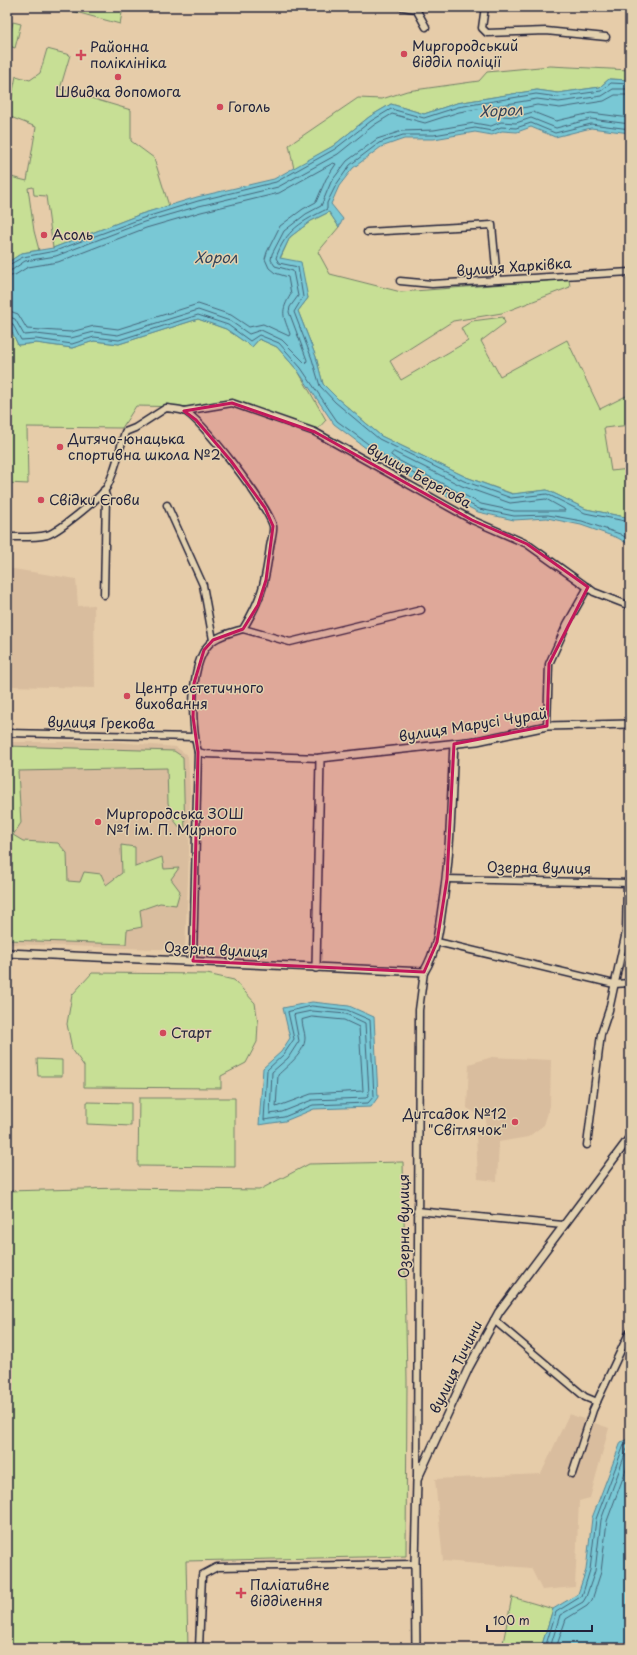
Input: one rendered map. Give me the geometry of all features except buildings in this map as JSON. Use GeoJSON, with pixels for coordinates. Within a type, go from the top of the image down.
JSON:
{"type":"FeatureCollection","features":[{"type":"Feature","properties":{"kind":"street"},"geometry":{"type":"LineString","coordinates":[[402,7],[416,9],[426,27]]}},
{"type":"Feature","properties":{"kind":"street"},"geometry":{"type":"LineString","coordinates":[[485,7],[482,28],[487,33],[546,31],[606,37]]}},
{"type":"Feature","properties":{"kind":"street"},"geometry":{"type":"LineString","coordinates":[[367,232],[492,224],[497,280]]}},
{"type":"Feature","properties":{"kind":"street","name":"вулиця Харківка"},"geometry":{"type":"LineString","coordinates":[[400,281],[432,284],[630,272]]}},
{"type":"Feature","properties":{"kind":"street","name":"вулиця Берегова"},"geometry":{"type":"LineString","coordinates":[[104,490],[114,469],[125,432],[135,428],[166,408],[184,411],[232,403],[315,432],[472,520],[527,544],[594,592],[630,606]]}},
{"type":"Feature","properties":{"kind":"street"},"geometry":{"type":"LineString","coordinates":[[184,411],[196,420],[231,461],[265,508],[273,526],[266,580],[258,605],[243,629]]}},
{"type":"Feature","properties":{"kind":"street"},"geometry":{"type":"LineString","coordinates":[[7,537],[28,538],[48,535],[90,504],[104,490],[106,496],[104,595]]}},
{"type":"Feature","properties":{"kind":"street"},"geometry":{"type":"LineString","coordinates":[[167,505],[204,585],[213,640]]}},
{"type":"Feature","properties":{"kind":"street"},"geometry":{"type":"LineString","coordinates":[[547,726],[546,699],[549,664],[567,624],[588,587]]}},
{"type":"Feature","properties":{"kind":"street"},"geometry":{"type":"LineString","coordinates":[[193,961],[198,752],[194,737],[194,683],[204,650],[213,640],[243,629],[290,642],[421,610]]}},
{"type":"Feature","properties":{"kind":"street","name":"вулиця Марусі Чурай"},"geometry":{"type":"LineString","coordinates":[[198,752],[206,754],[320,758],[454,744],[547,726],[630,724]]}},
{"type":"Feature","properties":{"kind":"street","name":"вулиця Грекова"},"geometry":{"type":"LineString","coordinates":[[7,733],[194,737]]}},
{"type":"Feature","properties":{"kind":"street","name":"Озерна вулиця"},"geometry":{"type":"LineString","coordinates":[[417,1480],[419,1010],[424,972],[431,962],[437,942],[447,879],[454,744]]}},
{"type":"Feature","properties":{"kind":"street"},"geometry":{"type":"LineString","coordinates":[[316,968],[320,758]]}},
{"type":"Feature","properties":{"kind":"street","name":"Озерна вулиця"},"geometry":{"type":"LineString","coordinates":[[447,879],[628,883]]}},
{"type":"Feature","properties":{"kind":"street"},"geometry":{"type":"LineString","coordinates":[[587,1144],[601,1034],[609,1010],[626,932],[628,883]]}},
{"type":"Feature","properties":{"kind":"street"},"geometry":{"type":"LineString","coordinates":[[437,942],[614,984],[630,983]]}},
{"type":"Feature","properties":{"kind":"street","name":"Озерна вулиця"},"geometry":{"type":"LineString","coordinates":[[7,953],[424,972]]}},
{"type":"Feature","properties":{"kind":"street","name":"вулиця Тичини"},"geometry":{"type":"LineString","coordinates":[[416,1648],[415,1564],[417,1480],[469,1367],[494,1320],[563,1225],[630,1137]]}},
{"type":"Feature","properties":{"kind":"street"},"geometry":{"type":"LineString","coordinates":[[417,1211],[563,1225]]}},
{"type":"Feature","properties":{"kind":"street"},"geometry":{"type":"LineString","coordinates":[[494,1320],[585,1397],[597,1402]]}},
{"type":"Feature","properties":{"kind":"street"},"geometry":{"type":"LineString","coordinates":[[572,1474],[597,1402],[630,1331]]}},
{"type":"Feature","properties":{"kind":"street"},"geometry":{"type":"LineString","coordinates":[[199,1648],[202,1575],[217,1567],[415,1564]]}},
{"type":"Feature","properties":{"kind":"highlighted area"},"geometry":{"type":"Polygon","coordinates":[[[232,403],[315,432],[472,520],[527,544],[588,587],[549,664],[547,726],[454,744],[447,879],[437,942],[424,972],[193,961],[198,752],[193,717],[194,683],[204,650],[213,640],[243,629],[258,605],[266,580],[273,526],[265,508],[231,461],[196,420],[184,411],[232,403]]]}},
{"type":"Feature","properties":{"kind":"shaded area"},"geometry":{"type":"Polygon","coordinates":[[[7,568],[76,579],[78,606],[94,605],[95,688],[7,686],[7,568]]]}},
{"type":"Feature","properties":{"kind":"shaded area","name":"Миргородська ЗОШ №1 ім. П. Мирного"},"geometry":{"type":"Polygon","coordinates":[[[7,742],[116,742],[176,747],[188,756],[190,791],[185,950],[7,944],[7,742]]]}},
{"type":"Feature","properties":{"kind":"shaded area","name":"Дитсадок №12 \"Світлячок\""},"geometry":{"type":"Polygon","coordinates":[[[492,1057],[551,1060],[550,1106],[544,1125],[528,1137],[499,1142],[497,1181],[478,1179],[476,1134],[485,1134],[486,1119],[467,1108],[469,1064],[492,1057]]]}},
{"type":"Feature","properties":{"kind":"shaded area"},"geometry":{"type":"Polygon","coordinates":[[[569,1414],[609,1428],[590,1498],[579,1501],[575,1587],[542,1590],[531,1568],[443,1561],[435,1479],[541,1474],[569,1414]]]}},
{"type":"Feature","properties":{"kind":"green space"},"geometry":{"type":"Polygon","coordinates":[[[73,7],[123,7],[120,24],[72,11],[73,7]]]}},
{"type":"Feature","properties":{"kind":"green space"},"geometry":{"type":"Polygon","coordinates":[[[13,22],[21,24],[15,48],[7,45],[13,22]]]}},
{"type":"Feature","properties":{"kind":"green space"},"geometry":{"type":"Polygon","coordinates":[[[47,49],[70,55],[60,89],[131,110],[131,141],[154,158],[169,206],[141,214],[53,248],[46,196],[34,195],[33,187],[28,188],[34,231],[39,250],[22,253],[7,263],[7,176],[27,181],[36,127],[8,116],[16,76],[30,80],[40,73],[47,49]]]}},
{"type":"Feature","properties":{"kind":"green space"},"geometry":{"type":"Polygon","coordinates":[[[550,66],[630,70],[630,80],[609,79],[600,87],[558,93],[537,90],[457,103],[424,114],[391,104],[369,117],[333,146],[294,169],[289,145],[358,98],[382,99],[407,91],[479,81],[487,72],[550,66]]]}},
{"type":"Feature","properties":{"kind":"green space"},"geometry":{"type":"Polygon","coordinates":[[[329,212],[339,227],[318,252],[330,274],[401,292],[569,279],[570,287],[502,313],[453,321],[390,361],[401,380],[468,341],[461,328],[472,321],[503,317],[505,323],[481,341],[500,376],[567,340],[600,409],[630,394],[630,425],[604,428],[611,471],[630,469],[630,518],[586,509],[547,490],[513,494],[466,477],[381,436],[323,384],[316,357],[298,311],[308,298],[304,284],[280,259],[290,237],[311,221],[329,212]]]}},
{"type":"Feature","properties":{"kind":"green space"},"geometry":{"type":"Polygon","coordinates":[[[198,319],[226,329],[252,347],[259,339],[277,347],[298,371],[326,420],[315,432],[232,403],[188,407],[136,406],[122,428],[27,427],[28,484],[7,483],[7,321],[18,345],[36,343],[72,348],[94,341],[119,344],[198,319]]]}},
{"type":"Feature","properties":{"kind":"green space"},"geometry":{"type":"Polygon","coordinates":[[[7,746],[174,751],[183,757],[185,834],[173,819],[168,803],[167,768],[18,771],[21,823],[13,835],[23,841],[58,843],[67,853],[68,881],[80,882],[84,872],[101,874],[106,885],[122,873],[121,845],[135,847],[135,867],[162,857],[164,869],[179,868],[171,879],[180,891],[176,905],[160,903],[140,910],[142,927],[127,930],[126,944],[7,940],[7,746]]]}},
{"type":"Feature","properties":{"kind":"green space","name":"Старт"},"geometry":{"type":"Polygon","coordinates":[[[92,973],[207,974],[234,980],[255,1003],[258,1023],[257,1042],[246,1063],[221,1076],[221,1088],[84,1087],[84,1066],[72,1049],[67,1024],[72,995],[92,973]]]}},
{"type":"Feature","properties":{"kind":"green space"},"geometry":{"type":"Polygon","coordinates":[[[37,1059],[62,1060],[62,1076],[38,1076],[37,1059]]]}},
{"type":"Feature","properties":{"kind":"green space"},"geometry":{"type":"Polygon","coordinates":[[[139,1098],[235,1098],[235,1167],[138,1166],[139,1098]]]}},
{"type":"Feature","properties":{"kind":"green space"},"geometry":{"type":"Polygon","coordinates":[[[87,1102],[131,1103],[131,1126],[87,1124],[87,1102]]]}},
{"type":"Feature","properties":{"kind":"green space"},"geometry":{"type":"Polygon","coordinates":[[[403,1162],[407,1381],[406,1556],[186,1561],[188,1648],[7,1648],[7,1191],[121,1188],[259,1190],[309,1164],[403,1162]]]}},
{"type":"Feature","properties":{"kind":"green space"},"geometry":{"type":"Polygon","coordinates":[[[512,1597],[553,1609],[541,1648],[502,1648],[512,1597]]]}},
{"type":"Feature","properties":{"kind":"water","name":"Хорол"},"geometry":{"type":"Polygon","coordinates":[[[609,79],[630,80],[630,133],[591,128],[555,137],[531,127],[517,132],[502,131],[492,135],[475,132],[434,139],[404,139],[381,147],[353,168],[339,186],[331,204],[343,219],[339,227],[329,212],[311,221],[290,237],[280,258],[301,262],[308,298],[298,311],[316,357],[323,384],[381,436],[466,477],[512,494],[547,490],[586,509],[630,518],[630,545],[618,538],[581,525],[547,518],[514,520],[478,512],[391,467],[334,424],[298,371],[277,347],[259,339],[252,347],[226,329],[198,319],[119,344],[94,341],[72,348],[36,343],[18,345],[7,321],[7,263],[22,253],[53,248],[141,214],[197,197],[274,179],[333,146],[369,117],[391,104],[424,114],[457,103],[537,90],[558,93],[600,87],[609,79]]]}},
{"type":"Feature","properties":{"kind":"water"},"geometry":{"type":"Polygon","coordinates":[[[312,1002],[349,1006],[374,1017],[378,1097],[371,1107],[314,1109],[285,1121],[259,1125],[263,1068],[281,1052],[290,1038],[283,1008],[312,1002]]]}},
{"type":"Feature","properties":{"kind":"water"},"geometry":{"type":"Polygon","coordinates":[[[630,1438],[630,1648],[541,1648],[553,1609],[578,1594],[586,1570],[592,1518],[621,1442],[630,1438]]]}},
{"type":"Feature","properties":{"kind":"place","name":"Миргородський відділ поліції"},"geometry":{"type":"Point","coordinates":[404,54]}},
{"type":"Feature","properties":{"kind":"place","name":"Районна поліклініка"},"geometry":{"type":"Point","coordinates":[81,55]}},
{"type":"Feature","properties":{"kind":"place","name":"Швидка допомога"},"geometry":{"type":"Point","coordinates":[118,77]}},
{"type":"Feature","properties":{"kind":"place","name":"Гоголь"},"geometry":{"type":"Point","coordinates":[220,107]}},
{"type":"Feature","properties":{"kind":"place","name":"Асоль"},"geometry":{"type":"Point","coordinates":[44,235]}},
{"type":"Feature","properties":{"kind":"place","name":"Дитячо-юнацька спортивна школа №2"},"geometry":{"type":"Point","coordinates":[60,447]}},
{"type":"Feature","properties":{"kind":"place","name":"Свідки Єгови"},"geometry":{"type":"Point","coordinates":[41,500]}},
{"type":"Feature","properties":{"kind":"place","name":"Центр естетичного виховання"},"geometry":{"type":"Point","coordinates":[127,696]}},
{"type":"Feature","properties":{"kind":"place","name":"Миргородська ЗОШ №1 ім. П. Мирного"},"geometry":{"type":"Point","coordinates":[98,822]}},
{"type":"Feature","properties":{"kind":"place","name":"Старт"},"geometry":{"type":"Point","coordinates":[163,1033]}},
{"type":"Feature","properties":{"kind":"place","name":"Дитсадок №12 \"Світлячок\""},"geometry":{"type":"Point","coordinates":[515,1122]}},
{"type":"Feature","properties":{"kind":"place","name":"Паліативне відділення"},"geometry":{"type":"Point","coordinates":[241,1593]}}]}
